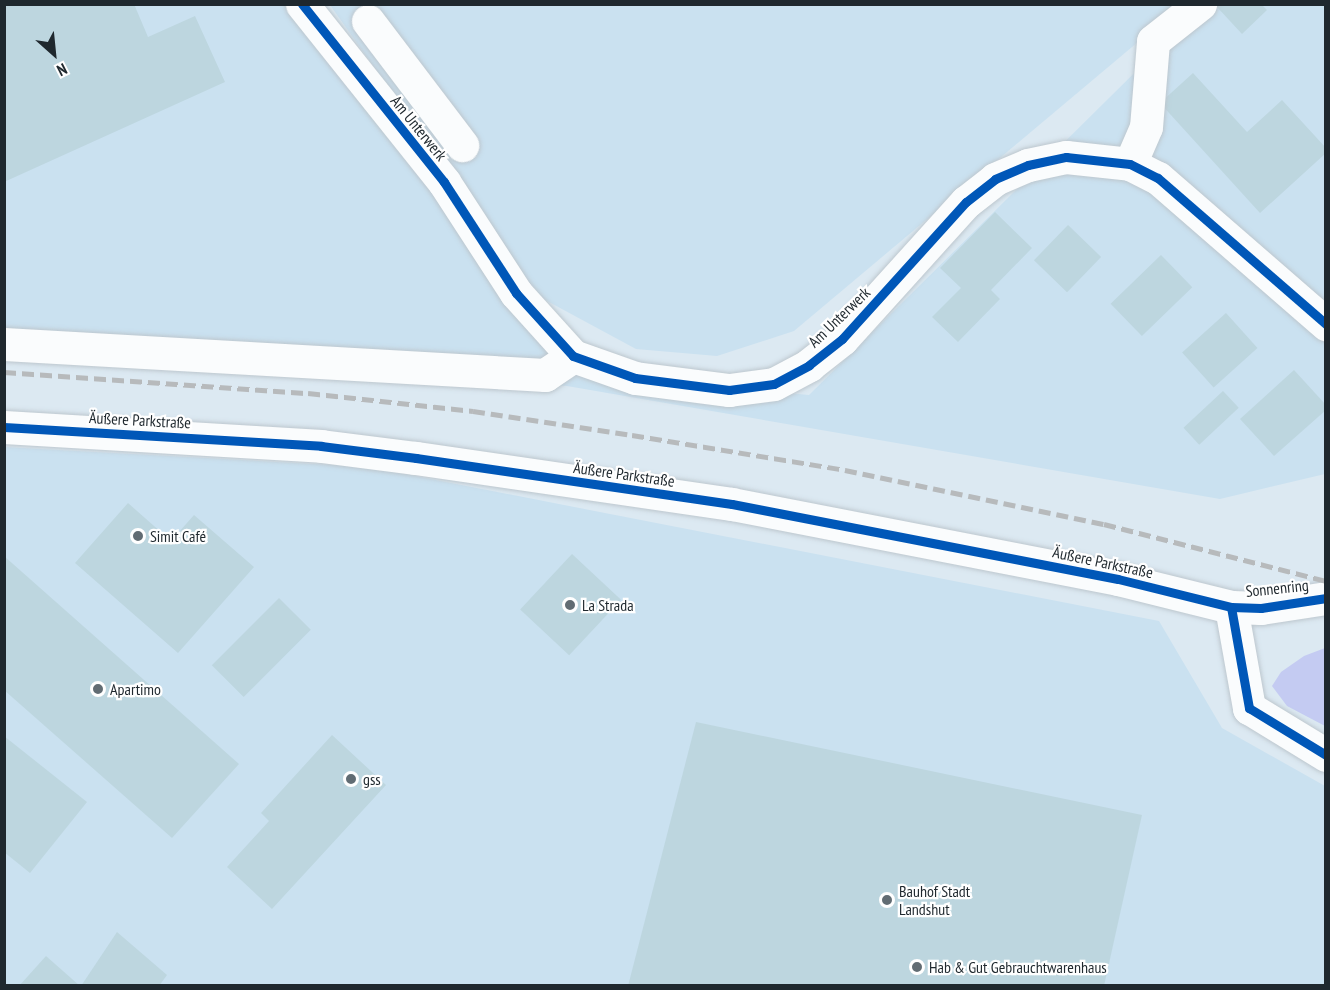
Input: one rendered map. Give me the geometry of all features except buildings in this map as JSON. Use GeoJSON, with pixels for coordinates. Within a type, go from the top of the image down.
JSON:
{"type":"FeatureCollection","features":[{"type":"Feature","properties":{"kind":"street","name":"Am Unterwerk"},"geometry":{"type":"LineString","coordinates":[[302,4],[334,47],[444,182],[516,292],[573,356],[669,386],[729,390],[774,384],[809,365],[842,339],[966,202],[996,179],[1028,165],[1066,157],[1130,164],[1158,178],[1326,324]]}},
{"type":"Feature","properties":{"kind":"street"},"geometry":{"type":"LineString","coordinates":[[1130,164],[1146,127],[1153,41],[1200,4]]}},
{"type":"Feature","properties":{"kind":"street"},"geometry":{"type":"LineString","coordinates":[[334,47],[376,13],[462,145]]}},
{"type":"Feature","properties":{"kind":"street"},"geometry":{"type":"LineString","coordinates":[[4,344],[544,375],[573,356]]}},
{"type":"Feature","properties":{"kind":"street","name":"Äußere Parkstraße"},"geometry":{"type":"LineString","coordinates":[[4,427],[321,446],[732,504],[1118,579],[1231,607]]}},
{"type":"Feature","properties":{"kind":"street","name":"Sonnenring"},"geometry":{"type":"LineString","coordinates":[[1231,607],[1261,608],[1326,597]]}},
{"type":"Feature","properties":{"kind":"street"},"geometry":{"type":"LineString","coordinates":[[1231,607],[1249,708],[1326,755]]}},
{"type":"Feature","properties":{"kind":"shaded area"},"geometry":{"type":"Polygon","coordinates":[[[4,5],[290,5],[573,374],[809,395],[1203,5],[1325,5],[1325,474],[1220,499],[567,386],[5,348],[4,5]]]}},
{"type":"Feature","properties":{"kind":"shaded area"},"geometry":{"type":"Polygon","coordinates":[[[330,5],[1182,5],[794,331],[717,356],[636,349],[536,295],[330,5]]]}},
{"type":"Feature","properties":{"kind":"shaded area"},"geometry":{"type":"Polygon","coordinates":[[[4,447],[369,467],[1159,621],[1222,728],[1325,786],[1325,985],[5,985],[4,447]]]}},
{"type":"Feature","properties":{"kind":"shaded area"},"geometry":{"type":"Polygon","coordinates":[[[1326,648],[1325,726],[1287,706],[1272,686],[1281,672],[1304,656],[1326,648]]]}},
{"type":"Feature","properties":{"kind":"railway"},"geometry":{"type":"LineString","coordinates":[[4,372],[308,393],[473,411],[632,435],[845,470],[1104,524],[1326,581]]}},
{"type":"Feature","properties":{"kind":"cycle path"},"geometry":{"type":"LineString","coordinates":[[302,4],[444,182],[516,293],[573,356],[635,378],[729,390],[774,384],[809,365],[842,339],[966,202],[995,179],[1028,165],[1066,157],[1130,164],[1158,178],[1326,324]]}},
{"type":"Feature","properties":{"kind":"cycle path"},"geometry":{"type":"LineString","coordinates":[[4,427],[321,446],[416,458],[732,504],[1118,579],[1231,607],[1261,608],[1326,598]]}},
{"type":"Feature","properties":{"kind":"cycle path"},"geometry":{"type":"LineString","coordinates":[[1231,607],[1249,708],[1326,755]]}},
{"type":"Feature","properties":{"kind":"place","name":"Simit Café"},"geometry":{"type":"Point","coordinates":[138,536]}},
{"type":"Feature","properties":{"kind":"place","name":"La Strada"},"geometry":{"type":"Point","coordinates":[570,605]}},
{"type":"Feature","properties":{"kind":"place","name":"Apartimo"},"geometry":{"type":"Point","coordinates":[98,689]}},
{"type":"Feature","properties":{"kind":"place","name":"gss"},"geometry":{"type":"Point","coordinates":[351,779]}},
{"type":"Feature","properties":{"kind":"place","name":"Bauhof Stadt Landshut"},"geometry":{"type":"Point","coordinates":[887,900]}},
{"type":"Feature","properties":{"kind":"place","name":"Hab & Gut Gebrauchtwarenhaus"},"geometry":{"type":"Point","coordinates":[917,967]}}]}
